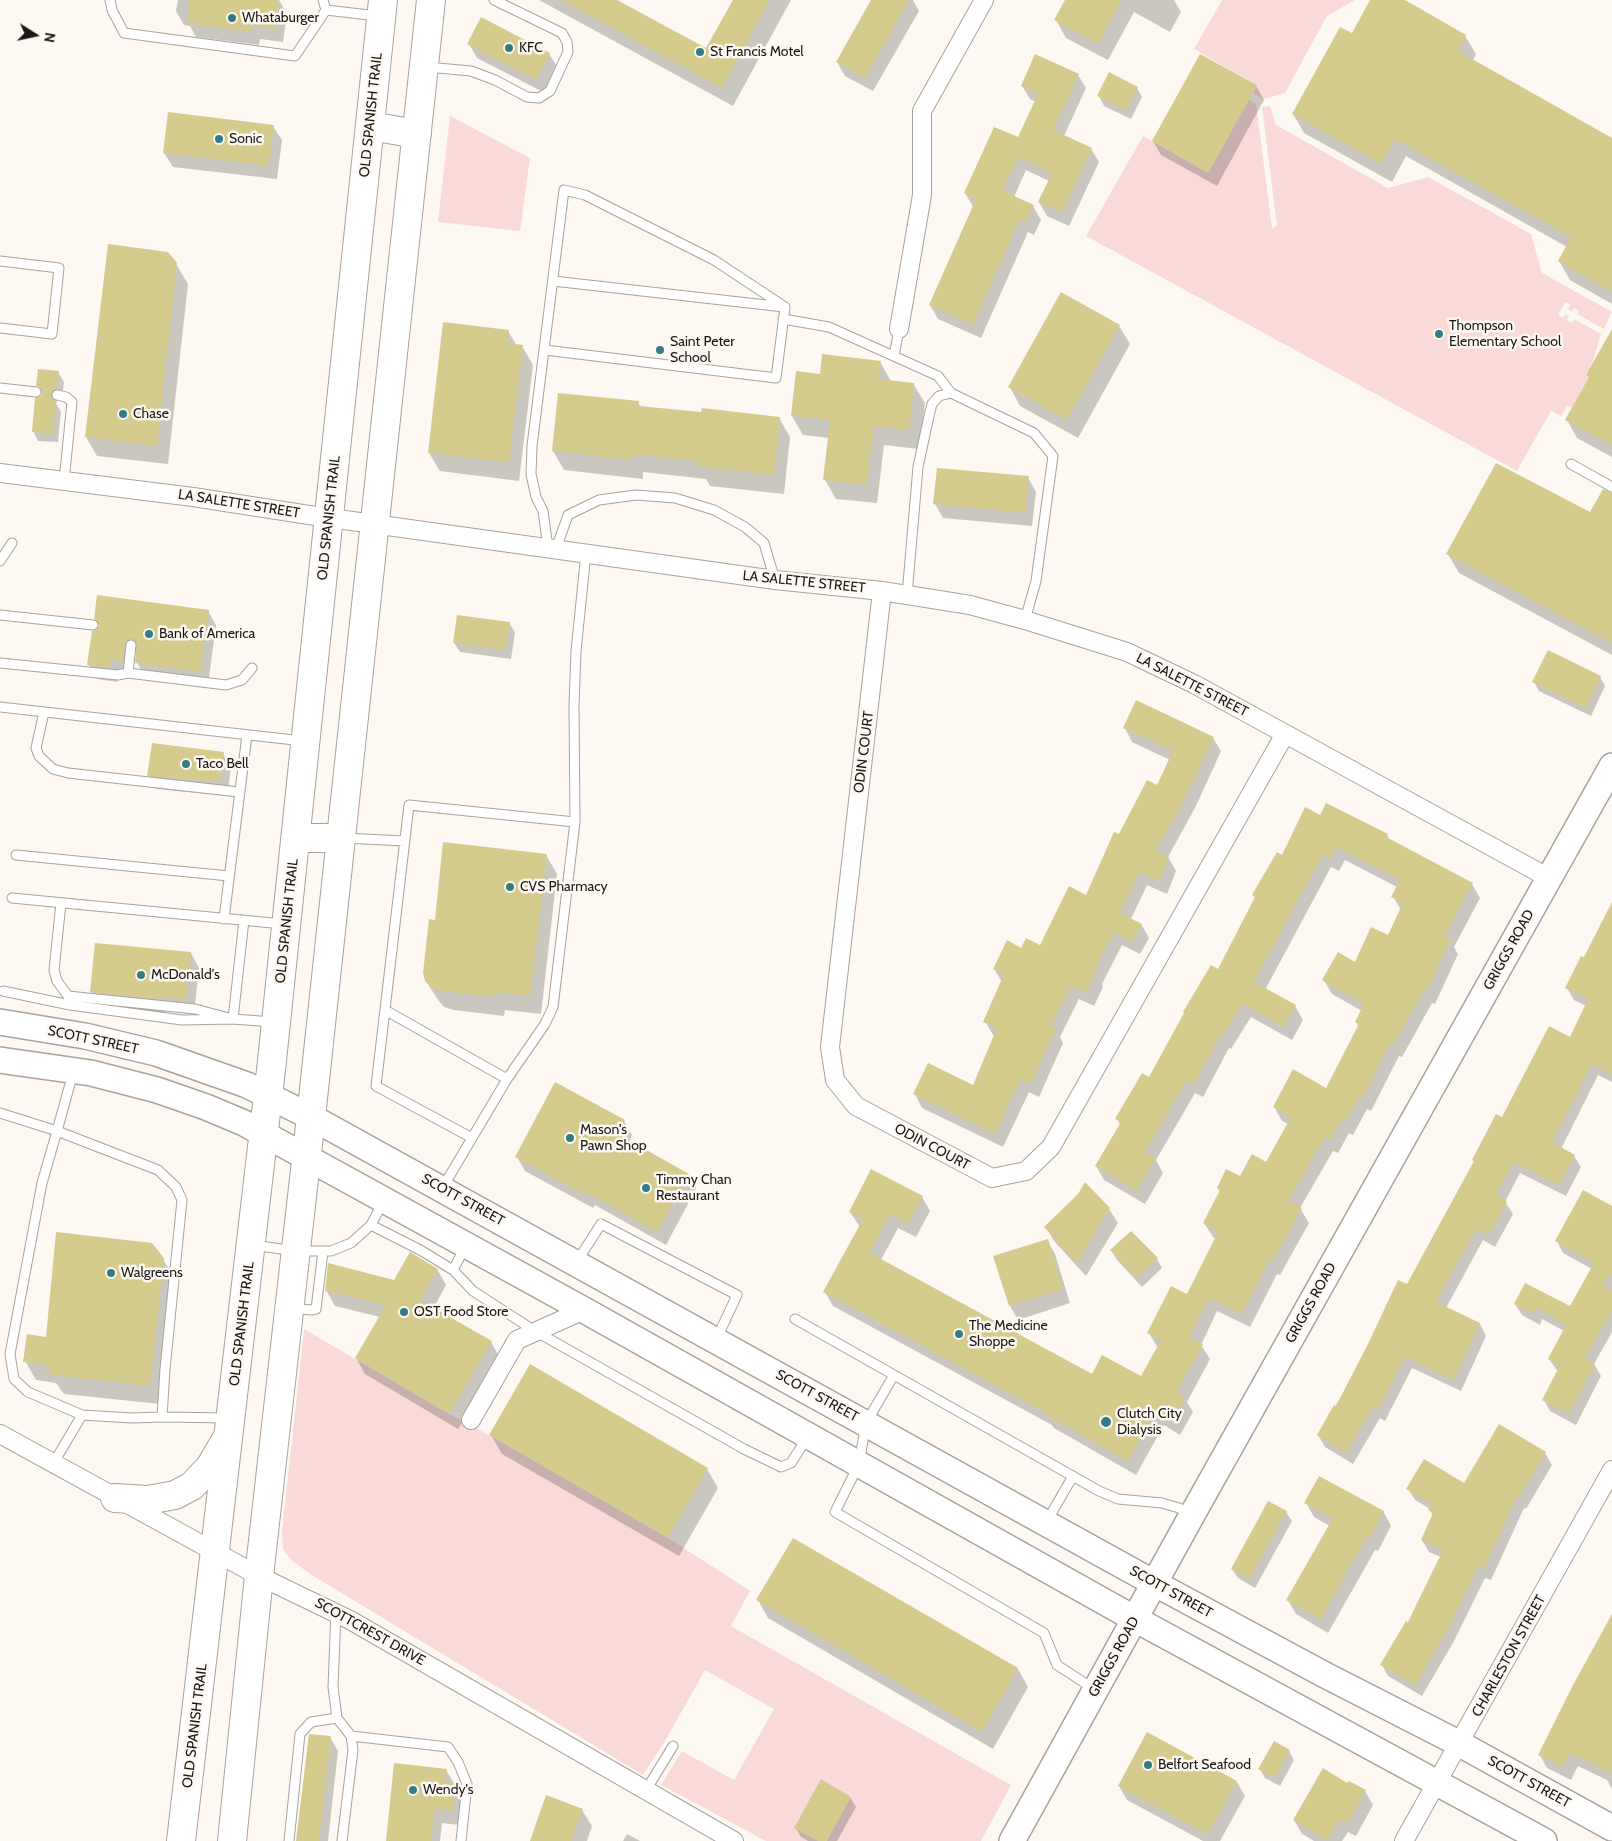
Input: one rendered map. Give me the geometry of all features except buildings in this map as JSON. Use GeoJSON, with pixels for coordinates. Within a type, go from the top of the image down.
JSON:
{"type":"FeatureCollection","features":[{"type":"Feature","properties":{"kind":"main road"},"geometry":{"type":"LineString","coordinates":[[232,1841],[259,1576],[311,1117],[431,0]]}},
{"type":"Feature","properties":{"kind":"main road","name":"OLD SPANISH TRAIL"},"geometry":{"type":"LineString","coordinates":[[181,1841],[297,838],[382,8]]}},
{"type":"Feature","properties":{"kind":"main road"},"geometry":{"type":"LineString","coordinates":[[370,126],[417,134]]}},
{"type":"Feature","properties":{"kind":"main road","name":"GRIGGS ROAD"},"geometry":{"type":"LineString","coordinates":[[1012,1841],[1154,1583],[1612,766]]}},
{"type":"Feature","properties":{"kind":"main road"},"geometry":{"type":"LineString","coordinates":[[297,838],[341,838]]}},
{"type":"Feature","properties":{"kind":"main road","name":"SCOTT STREET"},"geometry":{"type":"LineString","coordinates":[[0,1022],[85,1036],[156,1053],[247,1085],[311,1117],[576,1262],[1154,1583],[1325,1675],[1460,1744],[1612,1828]]}},
{"type":"Feature","properties":{"kind":"main road"},"geometry":{"type":"LineString","coordinates":[[0,1060],[91,1073],[157,1090],[206,1107],[264,1134],[584,1310],[1135,1619],[1544,1841]]}},
{"type":"Feature","properties":{"kind":"main road"},"geometry":{"type":"LineString","coordinates":[[584,1310],[601,1277]]}},
{"type":"Feature","properties":{"kind":"main road"},"geometry":{"type":"LineString","coordinates":[[115,1498],[148,1500],[175,1495],[192,1486],[210,1467],[230,1426]]}},
{"type":"Feature","properties":{"kind":"street"},"geometry":{"type":"LineString","coordinates":[[899,329],[922,195],[922,111],[984,0]]}},
{"type":"Feature","properties":{"kind":"street","name":"LA SALETTE STREET"},"geometry":{"type":"LineString","coordinates":[[0,473],[193,497],[775,580],[882,590],[970,605],[1127,652],[1194,684],[1549,878]]}},
{"type":"Feature","properties":{"kind":"street","name":"ODIN COURT"},"geometry":{"type":"LineString","coordinates":[[882,590],[830,1046],[836,1080],[856,1106],[992,1178],[1026,1171],[1051,1147],[1285,734]]}},
{"type":"Feature","properties":{"kind":"street"},"geometry":{"type":"LineString","coordinates":[[471,1420],[517,1340],[584,1310]]}},
{"type":"Feature","properties":{"kind":"street","name":"SCOTTCREST DRIVE"},"geometry":{"type":"LineString","coordinates":[[0,1434],[259,1576],[336,1612],[734,1841]]}},
{"type":"Feature","properties":{"kind":"street","name":"CHARLESTON STREET"},"geometry":{"type":"LineString","coordinates":[[1404,1841],[1612,1470]]}},
{"type":"Feature","properties":{"kind":"lane"},"geometry":{"type":"LineString","coordinates":[[110,0],[112,10],[124,33],[295,56],[326,10]]}},
{"type":"Feature","properties":{"kind":"lane"},"geometry":{"type":"LineString","coordinates":[[323,0],[326,10]]}},
{"type":"Feature","properties":{"kind":"lane"},"geometry":{"type":"LineString","coordinates":[[424,67],[472,71],[495,80],[526,97],[539,98],[550,91],[568,52],[567,42],[562,33],[494,0]]}},
{"type":"Feature","properties":{"kind":"lane"},"geometry":{"type":"LineString","coordinates":[[326,10],[382,8]]}},
{"type":"Feature","properties":{"kind":"lane"},"geometry":{"type":"LineString","coordinates":[[552,548],[543,511],[536,498],[531,474],[532,446],[564,190],[585,195],[714,260],[785,307]]}},
{"type":"Feature","properties":{"kind":"lane"},"geometry":{"type":"LineString","coordinates":[[0,261],[59,268],[52,334],[0,328]]}},
{"type":"Feature","properties":{"kind":"lane"},"geometry":{"type":"LineString","coordinates":[[553,281],[785,307]]}},
{"type":"Feature","properties":{"kind":"lane"},"geometry":{"type":"LineString","coordinates":[[545,350],[776,378],[785,307]]}},
{"type":"Feature","properties":{"kind":"lane"},"geometry":{"type":"LineString","coordinates":[[784,319],[829,327],[938,376],[950,393],[1034,433],[1053,456],[1036,581],[1025,620]]}},
{"type":"Feature","properties":{"kind":"lane"},"geometry":{"type":"LineString","coordinates":[[894,356],[899,329]]}},
{"type":"Feature","properties":{"kind":"lane"},"geometry":{"type":"LineString","coordinates":[[0,388],[36,392]]}},
{"type":"Feature","properties":{"kind":"lane"},"geometry":{"type":"LineString","coordinates":[[907,595],[918,467],[932,404],[939,396],[950,393]]}},
{"type":"Feature","properties":{"kind":"lane"},"geometry":{"type":"LineString","coordinates":[[57,395],[66,397],[72,402],[64,481]]}},
{"type":"Feature","properties":{"kind":"lane"},"geometry":{"type":"LineString","coordinates":[[1571,464],[1612,487]]}},
{"type":"Feature","properties":{"kind":"lane"},"geometry":{"type":"LineString","coordinates":[[552,548],[568,515],[598,500],[636,495],[675,498],[714,510],[744,527],[764,543],[775,580]]}},
{"type":"Feature","properties":{"kind":"lane"},"geometry":{"type":"LineString","coordinates":[[0,561],[12,543]]}},
{"type":"Feature","properties":{"kind":"lane"},"geometry":{"type":"LineString","coordinates":[[442,1189],[507,1079],[546,1024],[553,1007],[575,822],[574,706],[576,650],[586,553]]}},
{"type":"Feature","properties":{"kind":"lane"},"geometry":{"type":"LineString","coordinates":[[0,615],[93,625]]}},
{"type":"Feature","properties":{"kind":"lane"},"geometry":{"type":"LineString","coordinates":[[128,673],[131,645]]}},
{"type":"Feature","properties":{"kind":"lane"},"geometry":{"type":"LineString","coordinates":[[0,663],[118,675],[128,673],[226,685],[242,680],[252,668]]}},
{"type":"Feature","properties":{"kind":"lane"},"geometry":{"type":"LineString","coordinates":[[0,707],[306,742]]}},
{"type":"Feature","properties":{"kind":"lane"},"geometry":{"type":"LineString","coordinates":[[44,712],[36,748],[39,756],[53,769],[68,773],[239,792]]}},
{"type":"Feature","properties":{"kind":"lane"},"geometry":{"type":"LineString","coordinates":[[224,919],[247,735]]}},
{"type":"Feature","properties":{"kind":"lane"},"geometry":{"type":"LineString","coordinates":[[472,1138],[376,1086],[409,805],[575,822]]}},
{"type":"Feature","properties":{"kind":"lane"},"geometry":{"type":"LineString","coordinates":[[341,838],[405,841]]}},
{"type":"Feature","properties":{"kind":"lane"},"geometry":{"type":"LineString","coordinates":[[16,855],[229,876]]}},
{"type":"Feature","properties":{"kind":"lane"},"geometry":{"type":"LineString","coordinates":[[12,898],[287,925]]}},
{"type":"Feature","properties":{"kind":"lane"},"geometry":{"type":"LineString","coordinates":[[61,903],[54,970],[57,981],[68,996],[195,1009],[232,1019]]}},
{"type":"Feature","properties":{"kind":"lane"},"geometry":{"type":"LineString","coordinates":[[232,1019],[244,920]]}},
{"type":"Feature","properties":{"kind":"lane"},"geometry":{"type":"LineString","coordinates":[[3,991],[70,1005],[182,1020],[232,1019],[276,1022]]}},
{"type":"Feature","properties":{"kind":"lane"},"geometry":{"type":"LineString","coordinates":[[385,1010],[507,1079]]}},
{"type":"Feature","properties":{"kind":"lane"},"geometry":{"type":"LineString","coordinates":[[74,1071],[42,1183],[10,1354],[14,1379],[28,1392],[82,1415],[132,1418],[162,1417],[230,1426]]}},
{"type":"Feature","properties":{"kind":"lane"},"geometry":{"type":"LineString","coordinates":[[0,1113],[57,1131],[158,1170],[176,1187],[182,1200],[162,1417]]}},
{"type":"Feature","properties":{"kind":"lane"},"geometry":{"type":"LineString","coordinates":[[251,1245],[295,1251],[331,1251],[351,1244],[371,1225],[384,1200]]}},
{"type":"Feature","properties":{"kind":"lane"},"geometry":{"type":"LineString","coordinates":[[576,1262],[601,1224],[737,1295],[716,1340]]}},
{"type":"Feature","properties":{"kind":"lane"},"geometry":{"type":"LineString","coordinates":[[371,1225],[422,1251],[453,1270],[473,1291],[535,1331],[744,1449],[781,1467],[791,1463],[809,1436]]}},
{"type":"Feature","properties":{"kind":"lane"},"geometry":{"type":"LineString","coordinates":[[453,1270],[466,1245]]}},
{"type":"Feature","properties":{"kind":"lane"},"geometry":{"type":"LineString","coordinates":[[289,1308],[316,1309],[323,1251]]}},
{"type":"Feature","properties":{"kind":"lane"},"geometry":{"type":"LineString","coordinates":[[795,1318],[1073,1476],[1118,1499],[1162,1503],[1180,1508],[1192,1515]]}},
{"type":"Feature","properties":{"kind":"lane"},"geometry":{"type":"LineString","coordinates":[[894,1375],[866,1423],[860,1464],[834,1512],[1044,1633],[1057,1665],[1096,1690]]}},
{"type":"Feature","properties":{"kind":"lane"},"geometry":{"type":"LineString","coordinates":[[53,1464],[82,1415]]}},
{"type":"Feature","properties":{"kind":"lane"},"geometry":{"type":"LineString","coordinates":[[1046,1523],[1073,1476]]}},
{"type":"Feature","properties":{"kind":"lane"},"geometry":{"type":"LineString","coordinates":[[336,1612],[334,1687],[337,1718],[351,1736],[353,1750],[342,1841]]}},
{"type":"Feature","properties":{"kind":"lane"},"geometry":{"type":"LineString","coordinates":[[289,1841],[300,1734],[311,1722],[337,1718]]}},
{"type":"Feature","properties":{"kind":"lane"},"geometry":{"type":"LineString","coordinates":[[351,1736],[448,1747],[458,1762],[467,1784],[461,1841]]}},
{"type":"Feature","properties":{"kind":"lane"},"geometry":{"type":"LineString","coordinates":[[646,1790],[674,1746]]}},
{"type":"Feature","properties":{"kind":"shaded area"},"geometry":{"type":"Polygon","coordinates":[[[1222,0],[1355,0],[1327,16],[1285,93],[1263,99],[1253,93],[1257,85],[1194,49],[1222,0]]]}},
{"type":"Feature","properties":{"kind":"shaded area"},"geometry":{"type":"Polygon","coordinates":[[[1249,100],[1256,104],[1272,228],[1277,226],[1262,107],[1270,106],[1276,125],[1388,188],[1428,177],[1531,234],[1542,273],[1612,312],[1604,329],[1577,314],[1579,311],[1574,308],[1572,312],[1568,309],[1570,305],[1566,302],[1558,314],[1563,318],[1565,314],[1569,316],[1567,320],[1572,323],[1574,319],[1601,334],[1592,364],[1586,375],[1589,377],[1572,408],[1567,406],[1561,416],[1551,411],[1517,471],[1086,236],[1143,136],[1208,173],[1249,100]]]}},
{"type":"Feature","properties":{"kind":"shaded area"},"geometry":{"type":"Polygon","coordinates":[[[450,116],[530,158],[520,231],[438,222],[450,116]]]}},
{"type":"Feature","properties":{"kind":"shaded area"},"geometry":{"type":"Polygon","coordinates":[[[304,1329],[449,1414],[668,1538],[746,1588],[750,1591],[731,1626],[1011,1785],[981,1841],[766,1841],[661,1785],[682,1751],[734,1780],[774,1709],[705,1670],[665,1741],[643,1775],[310,1574],[291,1560],[283,1549],[282,1532],[304,1329]]]}},
{"type":"Feature","properties":{"kind":"place","name":"Whataburger"},"geometry":{"type":"Point","coordinates":[232,18]}},
{"type":"Feature","properties":{"kind":"place","name":"KFC"},"geometry":{"type":"Point","coordinates":[509,48]}},
{"type":"Feature","properties":{"kind":"place","name":"St Francis Motel"},"geometry":{"type":"Point","coordinates":[700,52]}},
{"type":"Feature","properties":{"kind":"place","name":"Sonic"},"geometry":{"type":"Point","coordinates":[219,139]}},
{"type":"Feature","properties":{"kind":"place","name":"Thompson Elementary School"},"geometry":{"type":"Point","coordinates":[1439,334]}},
{"type":"Feature","properties":{"kind":"place","name":"Saint Peter School"},"geometry":{"type":"Point","coordinates":[660,350]}},
{"type":"Feature","properties":{"kind":"place","name":"Chase"},"geometry":{"type":"Point","coordinates":[123,414]}},
{"type":"Feature","properties":{"kind":"place","name":"Bank of America"},"geometry":{"type":"Point","coordinates":[149,634]}},
{"type":"Feature","properties":{"kind":"place","name":"Taco Bell"},"geometry":{"type":"Point","coordinates":[186,764]}},
{"type":"Feature","properties":{"kind":"place","name":"CVS Pharmacy"},"geometry":{"type":"Point","coordinates":[510,887]}},
{"type":"Feature","properties":{"kind":"place","name":"McDonald's"},"geometry":{"type":"Point","coordinates":[141,975]}},
{"type":"Feature","properties":{"kind":"place","name":"Mason's Pawn Shop"},"geometry":{"type":"Point","coordinates":[570,1138]}},
{"type":"Feature","properties":{"kind":"place","name":"Timmy Chan Restaurant"},"geometry":{"type":"Point","coordinates":[646,1188]}},
{"type":"Feature","properties":{"kind":"place","name":"Walgreens"},"geometry":{"type":"Point","coordinates":[111,1273]}},
{"type":"Feature","properties":{"kind":"place","name":"OST Food Store"},"geometry":{"type":"Point","coordinates":[404,1312]}},
{"type":"Feature","properties":{"kind":"place","name":"The Medicine Shoppe"},"geometry":{"type":"Point","coordinates":[959,1334]}},
{"type":"Feature","properties":{"kind":"place","name":"Clutch City Dialysis"},"geometry":{"type":"Point","coordinates":[1106,1422]}},
{"type":"Feature","properties":{"kind":"place","name":"Belfort Seafood"},"geometry":{"type":"Point","coordinates":[1148,1765]}},
{"type":"Feature","properties":{"kind":"place","name":"Wendy's"},"geometry":{"type":"Point","coordinates":[413,1790]}}]}
